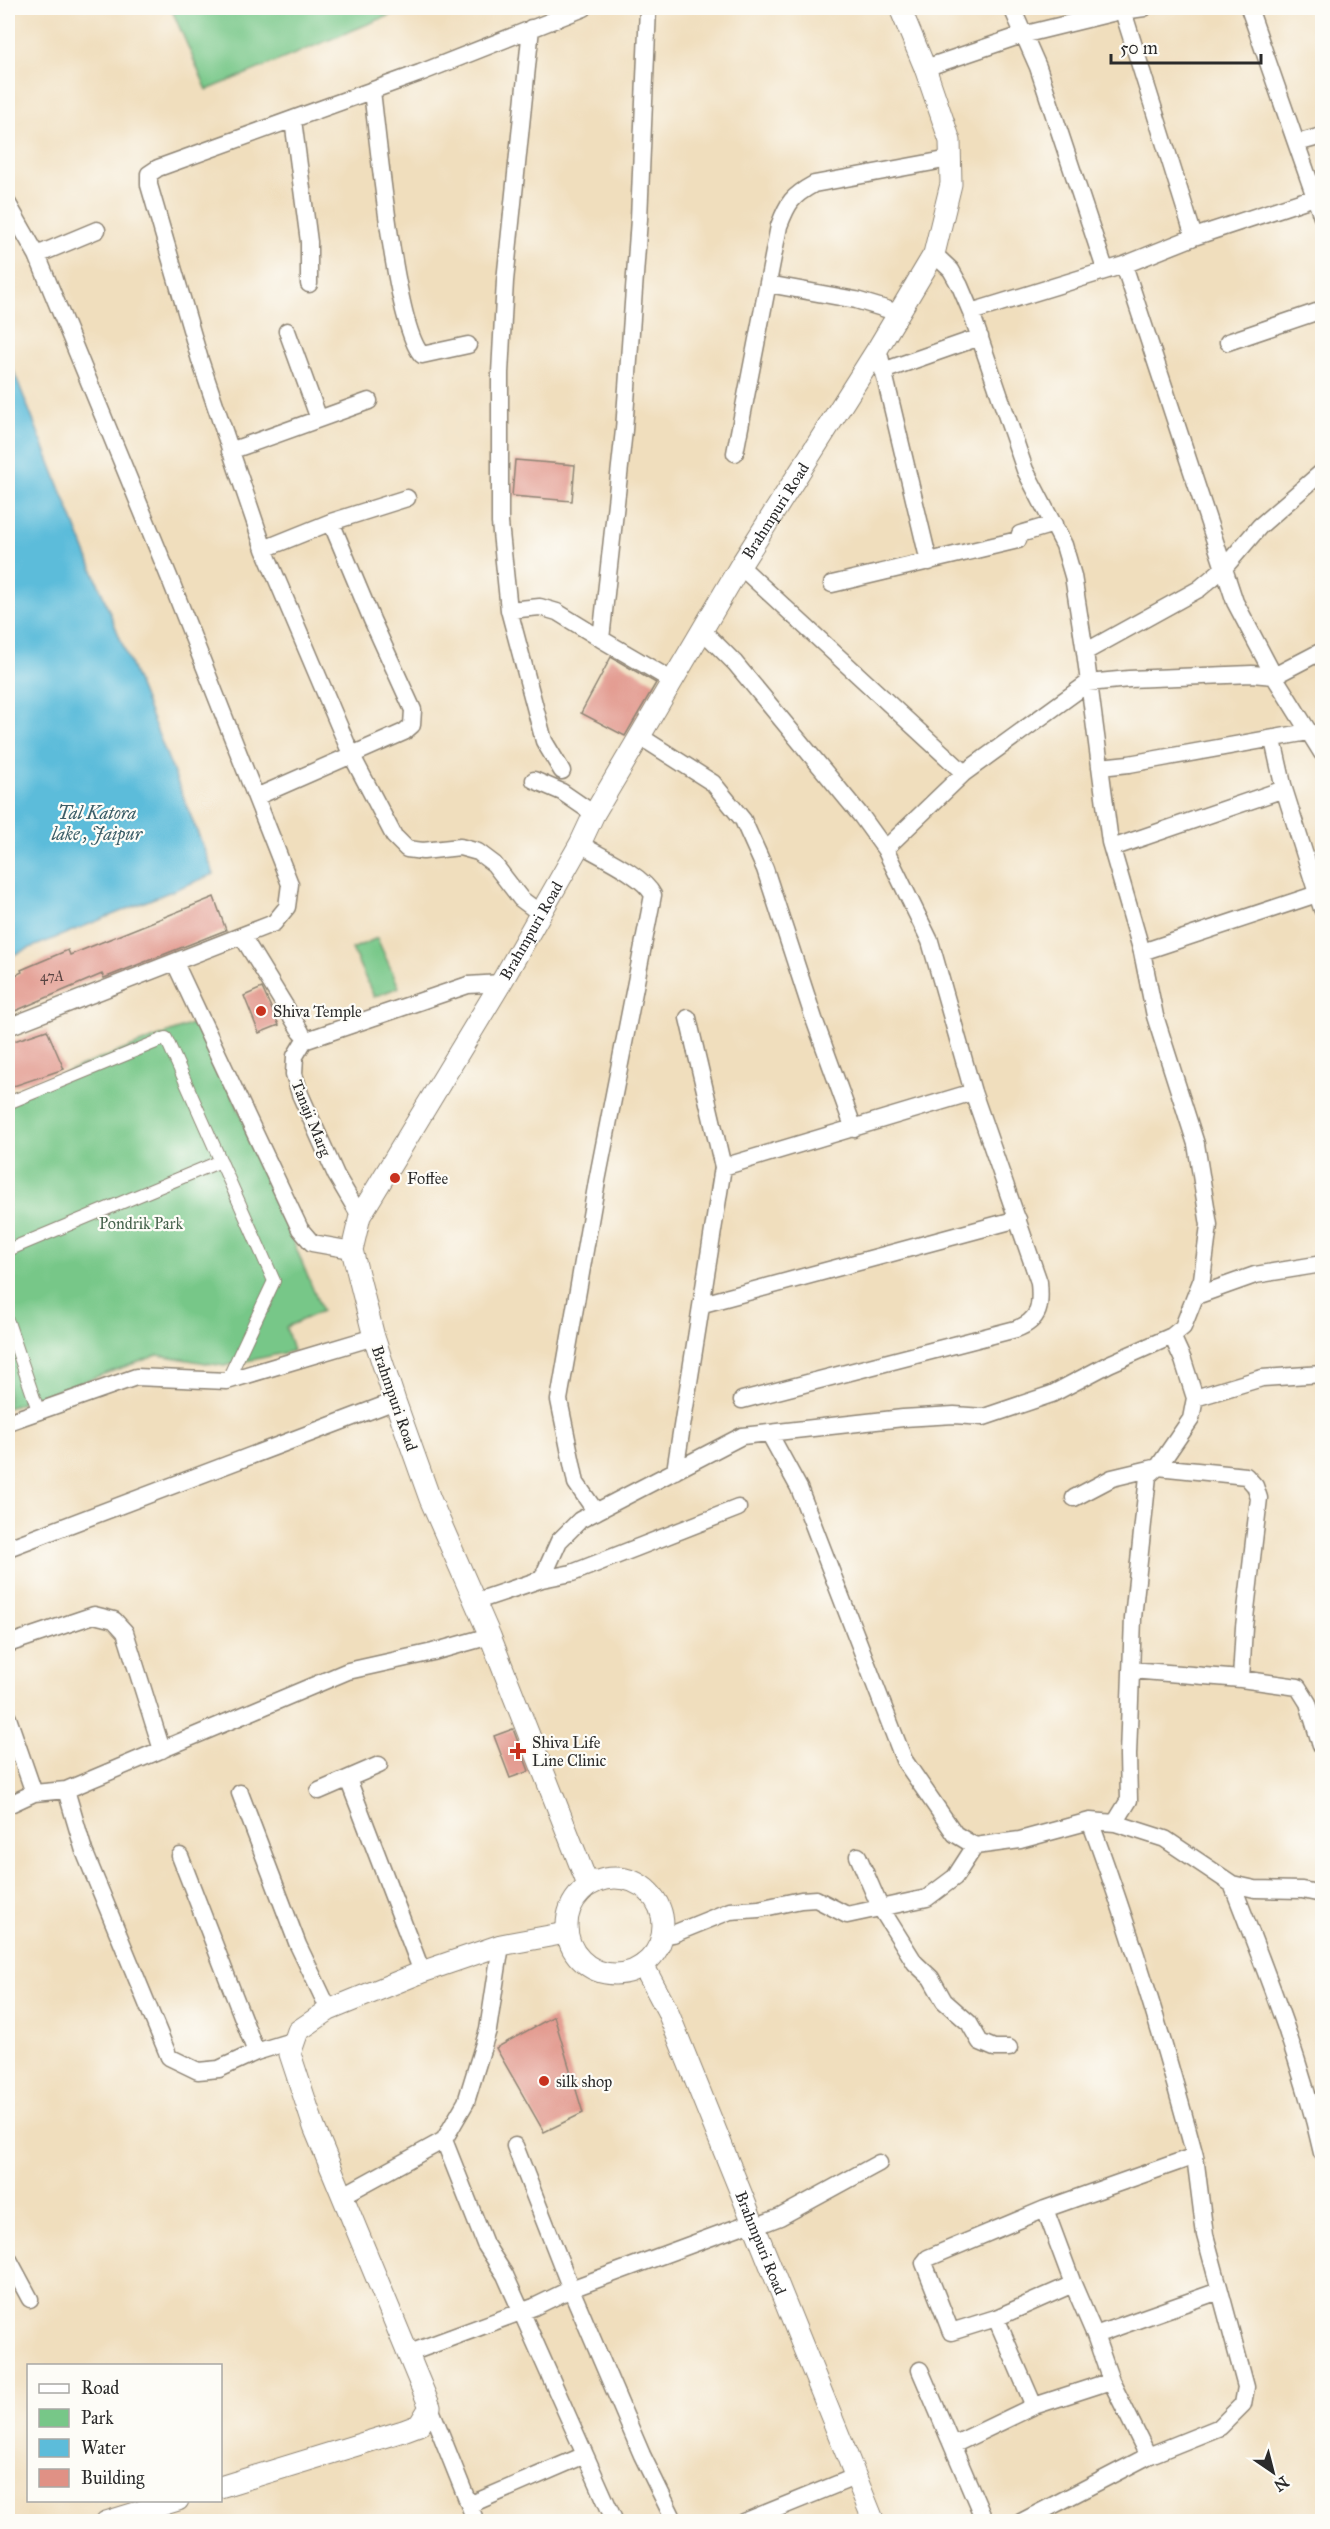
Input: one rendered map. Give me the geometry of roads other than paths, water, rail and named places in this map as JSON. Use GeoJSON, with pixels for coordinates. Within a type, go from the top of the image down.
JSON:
{"type":"FeatureCollection","features":[{"type":"Feature","properties":{"kind":"street"},"geometry":{"type":"LineString","coordinates":[[541,914],[521,899],[494,864],[478,852],[460,847],[423,851],[407,849],[394,836],[351,754],[264,549],[230,451],[149,185],[150,174],[158,168],[372,91],[584,8]]}},
{"type":"Feature","properties":{"kind":"street"},"geometry":{"type":"LineString","coordinates":[[601,639],[624,430],[639,219],[648,8]]}},
{"type":"Feature","properties":{"kind":"street","name":"Brahmpuri Road"},"geometry":{"type":"LineString","coordinates":[[588,1885],[490,1636],[430,1499],[374,1337],[352,1250],[360,1216],[501,983],[580,844],[594,814],[740,566],[878,348],[934,254],[951,184],[950,141],[925,68],[900,8]]}},
{"type":"Feature","properties":{"kind":"street"},"geometry":{"type":"LineString","coordinates":[[1012,8],[1038,67],[1105,270]]}},
{"type":"Feature","properties":{"kind":"street"},"geometry":{"type":"LineString","coordinates":[[925,68],[1022,35],[1123,9],[1144,8]]}},
{"type":"Feature","properties":{"kind":"street"},"geometry":{"type":"LineString","coordinates":[[1249,8],[1323,218]]}},
{"type":"Feature","properties":{"kind":"street"},"geometry":{"type":"LineString","coordinates":[[1123,9],[1194,237]]}},
{"type":"Feature","properties":{"kind":"street"},"geometry":{"type":"LineString","coordinates":[[531,28],[505,281],[500,373],[500,523],[509,610],[544,741],[562,771]]}},
{"type":"Feature","properties":{"kind":"street"},"geometry":{"type":"LineString","coordinates":[[372,91],[398,285],[414,347],[422,355],[468,345]]}},
{"type":"Feature","properties":{"kind":"street"},"geometry":{"type":"LineString","coordinates":[[293,120],[309,242],[309,284]]}},
{"type":"Feature","properties":{"kind":"street"},"geometry":{"type":"LineString","coordinates":[[1297,143],[1323,136]]}},
{"type":"Feature","properties":{"kind":"street"},"geometry":{"type":"LineString","coordinates":[[735,453],[779,226],[787,206],[796,194],[814,184],[950,159]]}},
{"type":"Feature","properties":{"kind":"street"},"geometry":{"type":"LineString","coordinates":[[971,312],[1124,265],[1194,237],[1315,197]]}},
{"type":"Feature","properties":{"kind":"street"},"geometry":{"type":"LineString","coordinates":[[8,204],[38,255],[172,584],[290,884],[287,907],[274,923],[8,1027]]}},
{"type":"Feature","properties":{"kind":"street"},"geometry":{"type":"LineString","coordinates":[[38,255],[97,230]]}},
{"type":"Feature","properties":{"kind":"street"},"geometry":{"type":"LineString","coordinates":[[542,1579],[559,1541],[580,1520],[742,1436],[903,1418],[954,1415],[984,1417],[1052,1394],[1109,1364],[1172,1336],[1183,1327],[1202,1279],[1209,1225],[1196,1144],[1155,1016],[1142,952],[1112,848],[1073,576],[1064,545],[1026,470],[971,312],[951,270],[934,254]]}},
{"type":"Feature","properties":{"kind":"street"},"geometry":{"type":"LineString","coordinates":[[1124,265],[1235,602],[1274,676],[1323,753]]}},
{"type":"Feature","properties":{"kind":"street"},"geometry":{"type":"LineString","coordinates":[[768,284],[856,300],[899,313]]}},
{"type":"Feature","properties":{"kind":"street"},"geometry":{"type":"LineString","coordinates":[[1228,342],[1323,310]]}},
{"type":"Feature","properties":{"kind":"street"},"geometry":{"type":"LineString","coordinates":[[287,331],[319,419]]}},
{"type":"Feature","properties":{"kind":"street"},"geometry":{"type":"LineString","coordinates":[[883,371],[980,337]]}},
{"type":"Feature","properties":{"kind":"street"},"geometry":{"type":"LineString","coordinates":[[878,348],[929,562]]}},
{"type":"Feature","properties":{"kind":"street"},"geometry":{"type":"LineString","coordinates":[[230,451],[369,401]]}},
{"type":"Feature","properties":{"kind":"street"},"geometry":{"type":"LineString","coordinates":[[1085,652],[1199,589],[1224,568],[1260,526],[1323,472]]}},
{"type":"Feature","properties":{"kind":"street"},"geometry":{"type":"LineString","coordinates":[[264,549],[331,522],[407,498]]}},
{"type":"Feature","properties":{"kind":"street"},"geometry":{"type":"LineString","coordinates":[[256,797],[404,732],[412,725],[413,711],[331,522]]}},
{"type":"Feature","properties":{"kind":"street"},"geometry":{"type":"LineString","coordinates":[[832,584],[1018,540],[1020,534],[1054,524]]}},
{"type":"Feature","properties":{"kind":"street"},"geometry":{"type":"LineString","coordinates":[[740,566],[964,773]]}},
{"type":"Feature","properties":{"kind":"street"},"geometry":{"type":"LineString","coordinates":[[509,610],[540,608],[557,612],[673,681]]}},
{"type":"Feature","properties":{"kind":"street"},"geometry":{"type":"LineString","coordinates":[[703,631],[735,663],[862,817],[885,849],[930,941],[974,1092],[1039,1282],[1041,1305],[1029,1324],[742,1400]]}},
{"type":"Feature","properties":{"kind":"street"},"geometry":{"type":"LineString","coordinates":[[885,849],[964,773],[1088,683],[1252,674],[1274,676],[1323,651]]}},
{"type":"Feature","properties":{"kind":"street"},"geometry":{"type":"LineString","coordinates":[[1100,767],[1273,740],[1308,732]]}},
{"type":"Feature","properties":{"kind":"street"},"geometry":{"type":"LineString","coordinates":[[641,737],[713,783],[743,820],[765,869],[814,1019],[854,1129]]}},
{"type":"Feature","properties":{"kind":"street"},"geometry":{"type":"LineString","coordinates":[[1142,952],[1320,902],[1284,789],[1273,740]]}},
{"type":"Feature","properties":{"kind":"street"},"geometry":{"type":"LineString","coordinates":[[534,780],[562,792],[594,814]]}},
{"type":"Feature","properties":{"kind":"street"},"geometry":{"type":"LineString","coordinates":[[1112,848],[1284,789]]}},
{"type":"Feature","properties":{"kind":"street"},"geometry":{"type":"LineString","coordinates":[[580,844],[639,879],[650,888],[654,895],[597,1182],[559,1400],[576,1483],[596,1512]]}},
{"type":"Feature","properties":{"kind":"street"},"geometry":{"type":"LineString","coordinates":[[242,936],[301,1032]]}},
{"type":"Feature","properties":{"kind":"street"},"geometry":{"type":"LineString","coordinates":[[176,963],[300,1229],[312,1243],[352,1250]]}},
{"type":"Feature","properties":{"kind":"street","name":"Tanaji Marg"},"geometry":{"type":"LineString","coordinates":[[360,1216],[336,1175],[300,1094],[294,1074],[295,1056],[304,1041],[468,985],[501,983]]}},
{"type":"Feature","properties":{"kind":"street"},"geometry":{"type":"LineString","coordinates":[[675,1471],[723,1167],[688,1018]]}},
{"type":"Feature","properties":{"kind":"street"},"geometry":{"type":"LineString","coordinates":[[8,1103],[166,1038],[274,1281],[227,1382]]}},
{"type":"Feature","properties":{"kind":"street"},"geometry":{"type":"LineString","coordinates":[[723,1167],[974,1092]]}},
{"type":"Feature","properties":{"kind":"street"},"geometry":{"type":"LineString","coordinates":[[8,1250],[221,1161]]}},
{"type":"Feature","properties":{"kind":"street"},"geometry":{"type":"LineString","coordinates":[[703,1304],[1018,1219]]}},
{"type":"Feature","properties":{"kind":"street"},"geometry":{"type":"LineString","coordinates":[[1196,1296],[1256,1275],[1323,1264]]}},
{"type":"Feature","properties":{"kind":"street"},"geometry":{"type":"LineString","coordinates":[[8,1322],[38,1410]]}},
{"type":"Feature","properties":{"kind":"street"},"geometry":{"type":"LineString","coordinates":[[1115,1823],[1129,1800],[1128,1755],[1135,1597],[1148,1476],[1158,1467],[1191,1419],[1195,1398],[1183,1360],[1172,1336]]}},
{"type":"Feature","properties":{"kind":"street"},"geometry":{"type":"LineString","coordinates":[[8,1422],[136,1377],[227,1382],[374,1337]]}},
{"type":"Feature","properties":{"kind":"street"},"geometry":{"type":"LineString","coordinates":[[1195,1398],[1262,1378],[1323,1374]]}},
{"type":"Feature","properties":{"kind":"street"},"geometry":{"type":"LineString","coordinates":[[8,1548],[395,1401]]}},
{"type":"Feature","properties":{"kind":"street"},"geometry":{"type":"LineString","coordinates":[[769,1432],[799,1488],[904,1760],[955,1834],[975,1846],[1020,1840],[1090,1821],[1115,1823],[1165,1839],[1232,1884],[1255,1889],[1302,1890],[1323,1894]]}},
{"type":"Feature","properties":{"kind":"street"},"geometry":{"type":"LineString","coordinates":[[1074,1498],[1112,1478],[1158,1467],[1246,1476],[1255,1485],[1260,1498],[1244,1627],[1241,1679]]}},
{"type":"Feature","properties":{"kind":"street"},"geometry":{"type":"LineString","coordinates":[[474,1602],[542,1579],[572,1573],[738,1508]]}},
{"type":"Feature","properties":{"kind":"street"},"geometry":{"type":"LineString","coordinates":[[8,1644],[94,1615],[114,1620],[125,1632],[162,1750]]}},
{"type":"Feature","properties":{"kind":"street"},"geometry":{"type":"LineString","coordinates":[[8,1805],[34,1793],[66,1790],[178,1745],[348,1671],[433,1652],[490,1636]]}},
{"type":"Feature","properties":{"kind":"street"},"geometry":{"type":"LineString","coordinates":[[1131,1670],[1241,1679],[1298,1687],[1308,1703],[1321,1746]]}},
{"type":"Feature","properties":{"kind":"street"},"geometry":{"type":"LineString","coordinates":[[8,1718],[34,1793]]}},
{"type":"Feature","properties":{"kind":"street"},"geometry":{"type":"LineString","coordinates":[[319,1791],[380,1765]]}},
{"type":"Feature","properties":{"kind":"street"},"geometry":{"type":"LineString","coordinates":[[348,1779],[422,1972]]}},
{"type":"Feature","properties":{"kind":"street"},"geometry":{"type":"LineString","coordinates":[[66,1790],[84,1851],[169,2057],[198,2071],[219,2069],[256,2052],[295,2040]]}},
{"type":"Feature","properties":{"kind":"street"},"geometry":{"type":"LineString","coordinates":[[240,1793],[298,1945],[329,2010]]}},
{"type":"Feature","properties":{"kind":"street"},"geometry":{"type":"LineString","coordinates":[[1021,2522],[1148,2456],[1220,2427],[1243,2404],[1246,2387],[1205,2235],[1195,2156],[1165,2043],[1126,1918],[1090,1821]]}},
{"type":"Feature","properties":{"kind":"street"},"geometry":{"type":"LineString","coordinates":[[662,1936],[673,1934],[730,1911],[801,1900],[816,1899],[847,1915],[927,1898],[955,1877],[975,1846]]}},
{"type":"Feature","properties":{"kind":"street"},"geometry":{"type":"LineString","coordinates":[[180,1856],[256,2052]]}},
{"type":"Feature","properties":{"kind":"street"},"geometry":{"type":"LineString","coordinates":[[858,1856],[880,1907],[915,1963],[931,1978],[944,2001],[969,2023],[980,2042],[994,2048],[1009,2048]]}},
{"type":"Feature","properties":{"kind":"street"},"geometry":{"type":"LineString","coordinates":[[606,1878],[625,1878],[643,1886],[656,1899],[663,1917],[662,1936],[658,1947],[643,1965],[628,1972],[612,1974],[596,1970],[582,1962],[572,1949],[567,1933],[566,1919],[570,1906],[588,1885],[606,1878]]}},
{"type":"Feature","properties":{"kind":"street"},"geometry":{"type":"LineString","coordinates":[[1232,1884],[1281,2008],[1309,2095],[1323,2153]]}},
{"type":"Feature","properties":{"kind":"street"},"geometry":{"type":"LineString","coordinates":[[476,2522],[314,2127],[291,2054],[298,2031],[329,2010],[422,1972],[501,1945],[567,1933]]}},
{"type":"Feature","properties":{"kind":"street"},"geometry":{"type":"LineString","coordinates":[[342,2196],[444,2140],[466,2102],[488,2030],[501,1945]]}},
{"type":"Feature","properties":{"kind":"street","name":"Brahmpuri Road"},"geometry":{"type":"LineString","coordinates":[[643,1965],[667,2010],[874,2522]]}},
{"type":"Feature","properties":{"kind":"street"},"geometry":{"type":"LineString","coordinates":[[444,2140],[485,2244],[505,2275],[615,2522]]}},
{"type":"Feature","properties":{"kind":"street"},"geometry":{"type":"LineString","coordinates":[[515,2146],[571,2289],[642,2456],[675,2522]]}},
{"type":"Feature","properties":{"kind":"street"},"geometry":{"type":"LineString","coordinates":[[1073,2284],[996,2318],[951,2332],[924,2263],[928,2258],[974,2237],[1045,2209],[1195,2156]]}},
{"type":"Feature","properties":{"kind":"street"},"geometry":{"type":"LineString","coordinates":[[407,2354],[521,2312],[571,2289],[780,2217],[879,2163]]}},
{"type":"Feature","properties":{"kind":"street"},"geometry":{"type":"LineString","coordinates":[[1045,2209],[1111,2381],[1148,2456]]}},
{"type":"Feature","properties":{"kind":"street"},"geometry":{"type":"LineString","coordinates":[[8,2258],[30,2299]]}},
{"type":"Feature","properties":{"kind":"street"},"geometry":{"type":"LineString","coordinates":[[1095,2335],[1219,2291]]}},
{"type":"Feature","properties":{"kind":"street"},"geometry":{"type":"LineString","coordinates":[[996,2318],[1034,2406]]}},
{"type":"Feature","properties":{"kind":"street"},"geometry":{"type":"LineString","coordinates":[[920,2370],[985,2522]]}},
{"type":"Feature","properties":{"kind":"street"},"geometry":{"type":"LineString","coordinates":[[953,2445],[1034,2406],[1111,2381]]}},
{"type":"Feature","properties":{"kind":"street"},"geometry":{"type":"LineString","coordinates":[[222,2486],[403,2432],[419,2425],[430,2408]]}},
{"type":"Feature","properties":{"kind":"street"},"geometry":{"type":"LineString","coordinates":[[469,2505],[585,2455]]}},
{"type":"Feature","properties":{"kind":"street"},"geometry":{"type":"LineString","coordinates":[[744,2522],[857,2476]]}},
{"type":"Feature","properties":{"kind":"street"},"geometry":{"type":"LineString","coordinates":[[106,2522],[156,2515],[175,2502]]}},
{"type":"Feature","properties":{"kind":"water","name":"Tal Katora lake , Jaipur"},"geometry":{"type":"Polygon","coordinates":[[[8,357],[214,874],[8,957],[8,357]]]}},
{"type":"Feature","properties":{"kind":"place","name":"Shiva Temple"},"geometry":{"type":"Point","coordinates":[261,1011]}},
{"type":"Feature","properties":{"kind":"place","name":"Foffee"},"geometry":{"type":"Point","coordinates":[395,1178]}},
{"type":"Feature","properties":{"kind":"place","name":"Shiva Life Line Clinic"},"geometry":{"type":"Point","coordinates":[518,1751]}},
{"type":"Feature","properties":{"kind":"place","name":"silk shop"},"geometry":{"type":"Point","coordinates":[544,2081]}},
{"type":"Feature","properties":{"kind":"park label","name":"Pondrik Park"},"geometry":{"type":"Point","coordinates":[141,1223]}}]}
